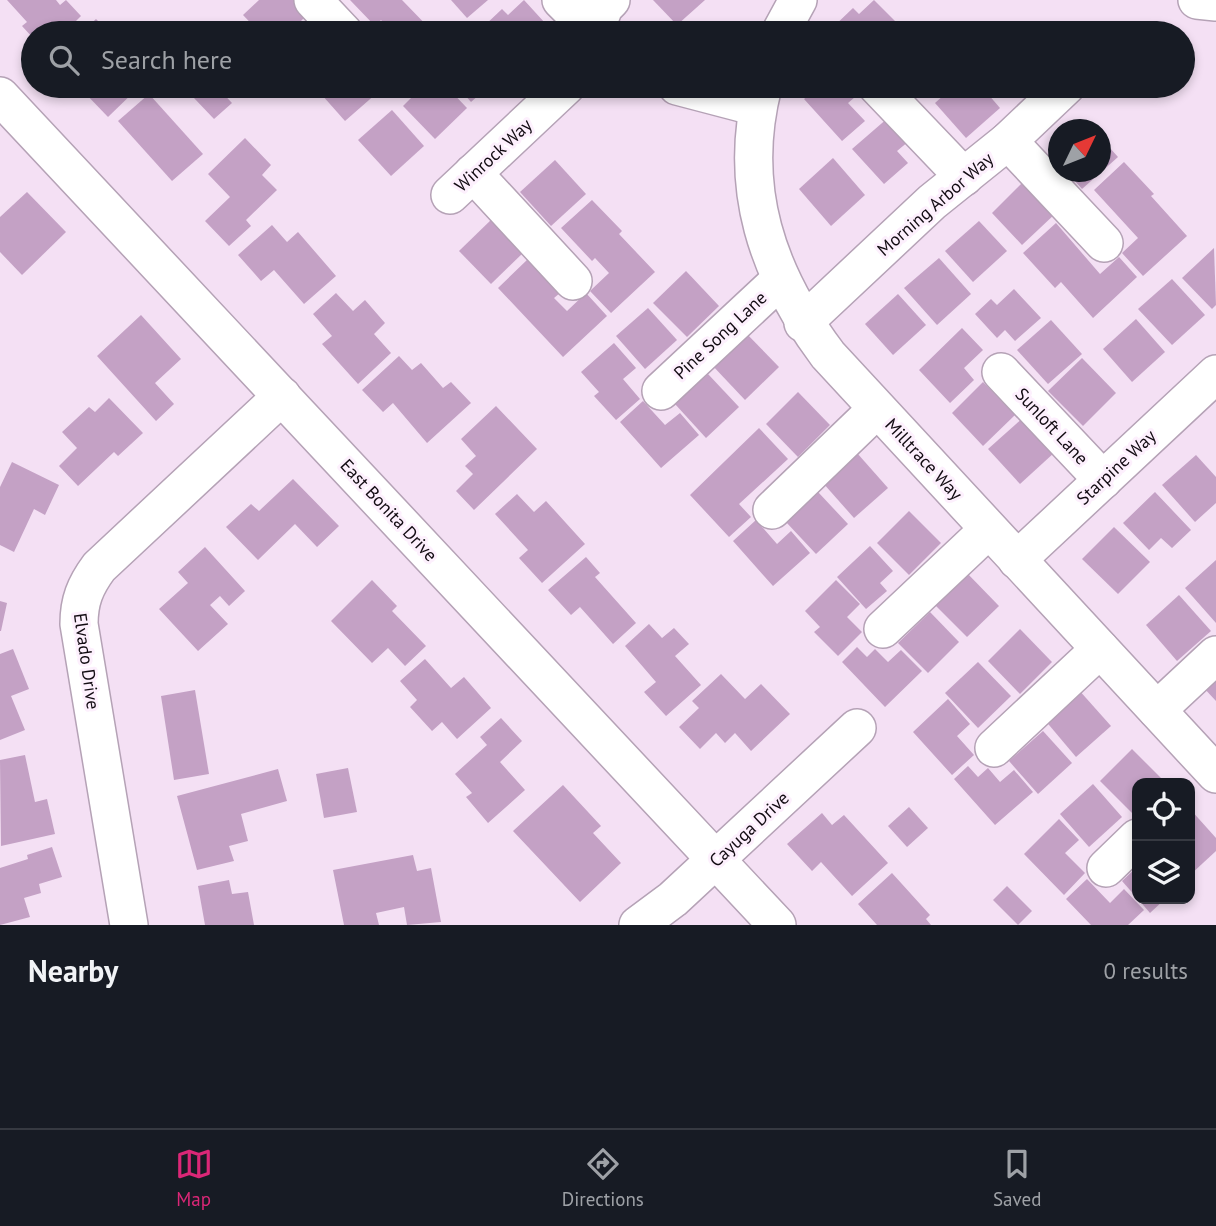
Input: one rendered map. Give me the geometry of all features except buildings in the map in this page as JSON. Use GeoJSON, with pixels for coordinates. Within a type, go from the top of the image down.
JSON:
{"type":"FeatureCollection","features":[{"type":"Feature","properties":{"kind":"street"},"geometry":{"type":"LineString","coordinates":[[313,0],[333,21]]}},
{"type":"Feature","properties":{"kind":"street"},"geometry":{"type":"LineString","coordinates":[[561,0],[582,21]]}},
{"type":"Feature","properties":{"kind":"street"},"geometry":{"type":"LineString","coordinates":[[599,21],[604,7],[611,0]]}},
{"type":"Feature","properties":{"kind":"street"},"geometry":{"type":"LineString","coordinates":[[787,21],[798,0]]}},
{"type":"Feature","properties":{"kind":"street"},"geometry":{"type":"LineString","coordinates":[[1197,0],[1216,2]]}},
{"type":"Feature","properties":{"kind":"street","name":"Winrock Way"},"geometry":{"type":"LineString","coordinates":[[553,98],[462,184],[573,281]]}},
{"type":"Feature","properties":{"kind":"street","name":"Milltrace Way"},"geometry":{"type":"LineString","coordinates":[[760,98],[754,156],[756,198],[765,240],[779,280],[803,323],[877,409],[1157,710],[1206,777]]}},
{"type":"Feature","properties":{"kind":"street"},"geometry":{"type":"LineString","coordinates":[[888,98],[964,177]]}},
{"type":"Feature","properties":{"kind":"street","name":"Morning Arbor Way"},"geometry":{"type":"LineString","coordinates":[[803,323],[932,202],[1008,141],[1053,98]]}},
{"type":"Feature","properties":{"kind":"street","name":"East Bonita Drive"},"geometry":{"type":"LineString","coordinates":[[2,103],[282,396],[777,925]]}},
{"type":"Feature","properties":{"kind":"street"},"geometry":{"type":"LineString","coordinates":[[1008,141],[1104,243]]}},
{"type":"Feature","properties":{"kind":"street","name":"Pine Song Lane"},"geometry":{"type":"LineString","coordinates":[[661,391],[779,280]]}},
{"type":"Feature","properties":{"kind":"street","name":"Sunloft Lane"},"geometry":{"type":"LineString","coordinates":[[1001,372],[1103,480]]}},
{"type":"Feature","properties":{"kind":"street","name":"Starpine Way"},"geometry":{"type":"LineString","coordinates":[[1017,560],[1216,374]]}},
{"type":"Feature","properties":{"kind":"street","name":"Elvado Drive"},"geometry":{"type":"LineString","coordinates":[[129,925],[79,624],[79,604],[87,583],[99,567],[282,396]]}},
{"type":"Feature","properties":{"kind":"street"},"geometry":{"type":"LineString","coordinates":[[772,510],[877,409]]}},
{"type":"Feature","properties":{"kind":"street"},"geometry":{"type":"LineString","coordinates":[[883,629],[988,530]]}},
{"type":"Feature","properties":{"kind":"street"},"geometry":{"type":"LineString","coordinates":[[994,748],[1100,649]]}},
{"type":"Feature","properties":{"kind":"street"},"geometry":{"type":"LineString","coordinates":[[1157,710],[1216,655]]}},
{"type":"Feature","properties":{"kind":"street","name":"Cayuga Drive"},"geometry":{"type":"LineString","coordinates":[[638,925],[673,899],[857,728]]}},
{"type":"Feature","properties":{"kind":"street"},"geometry":{"type":"LineString","coordinates":[[1105,867],[1134,841]]}}]}
